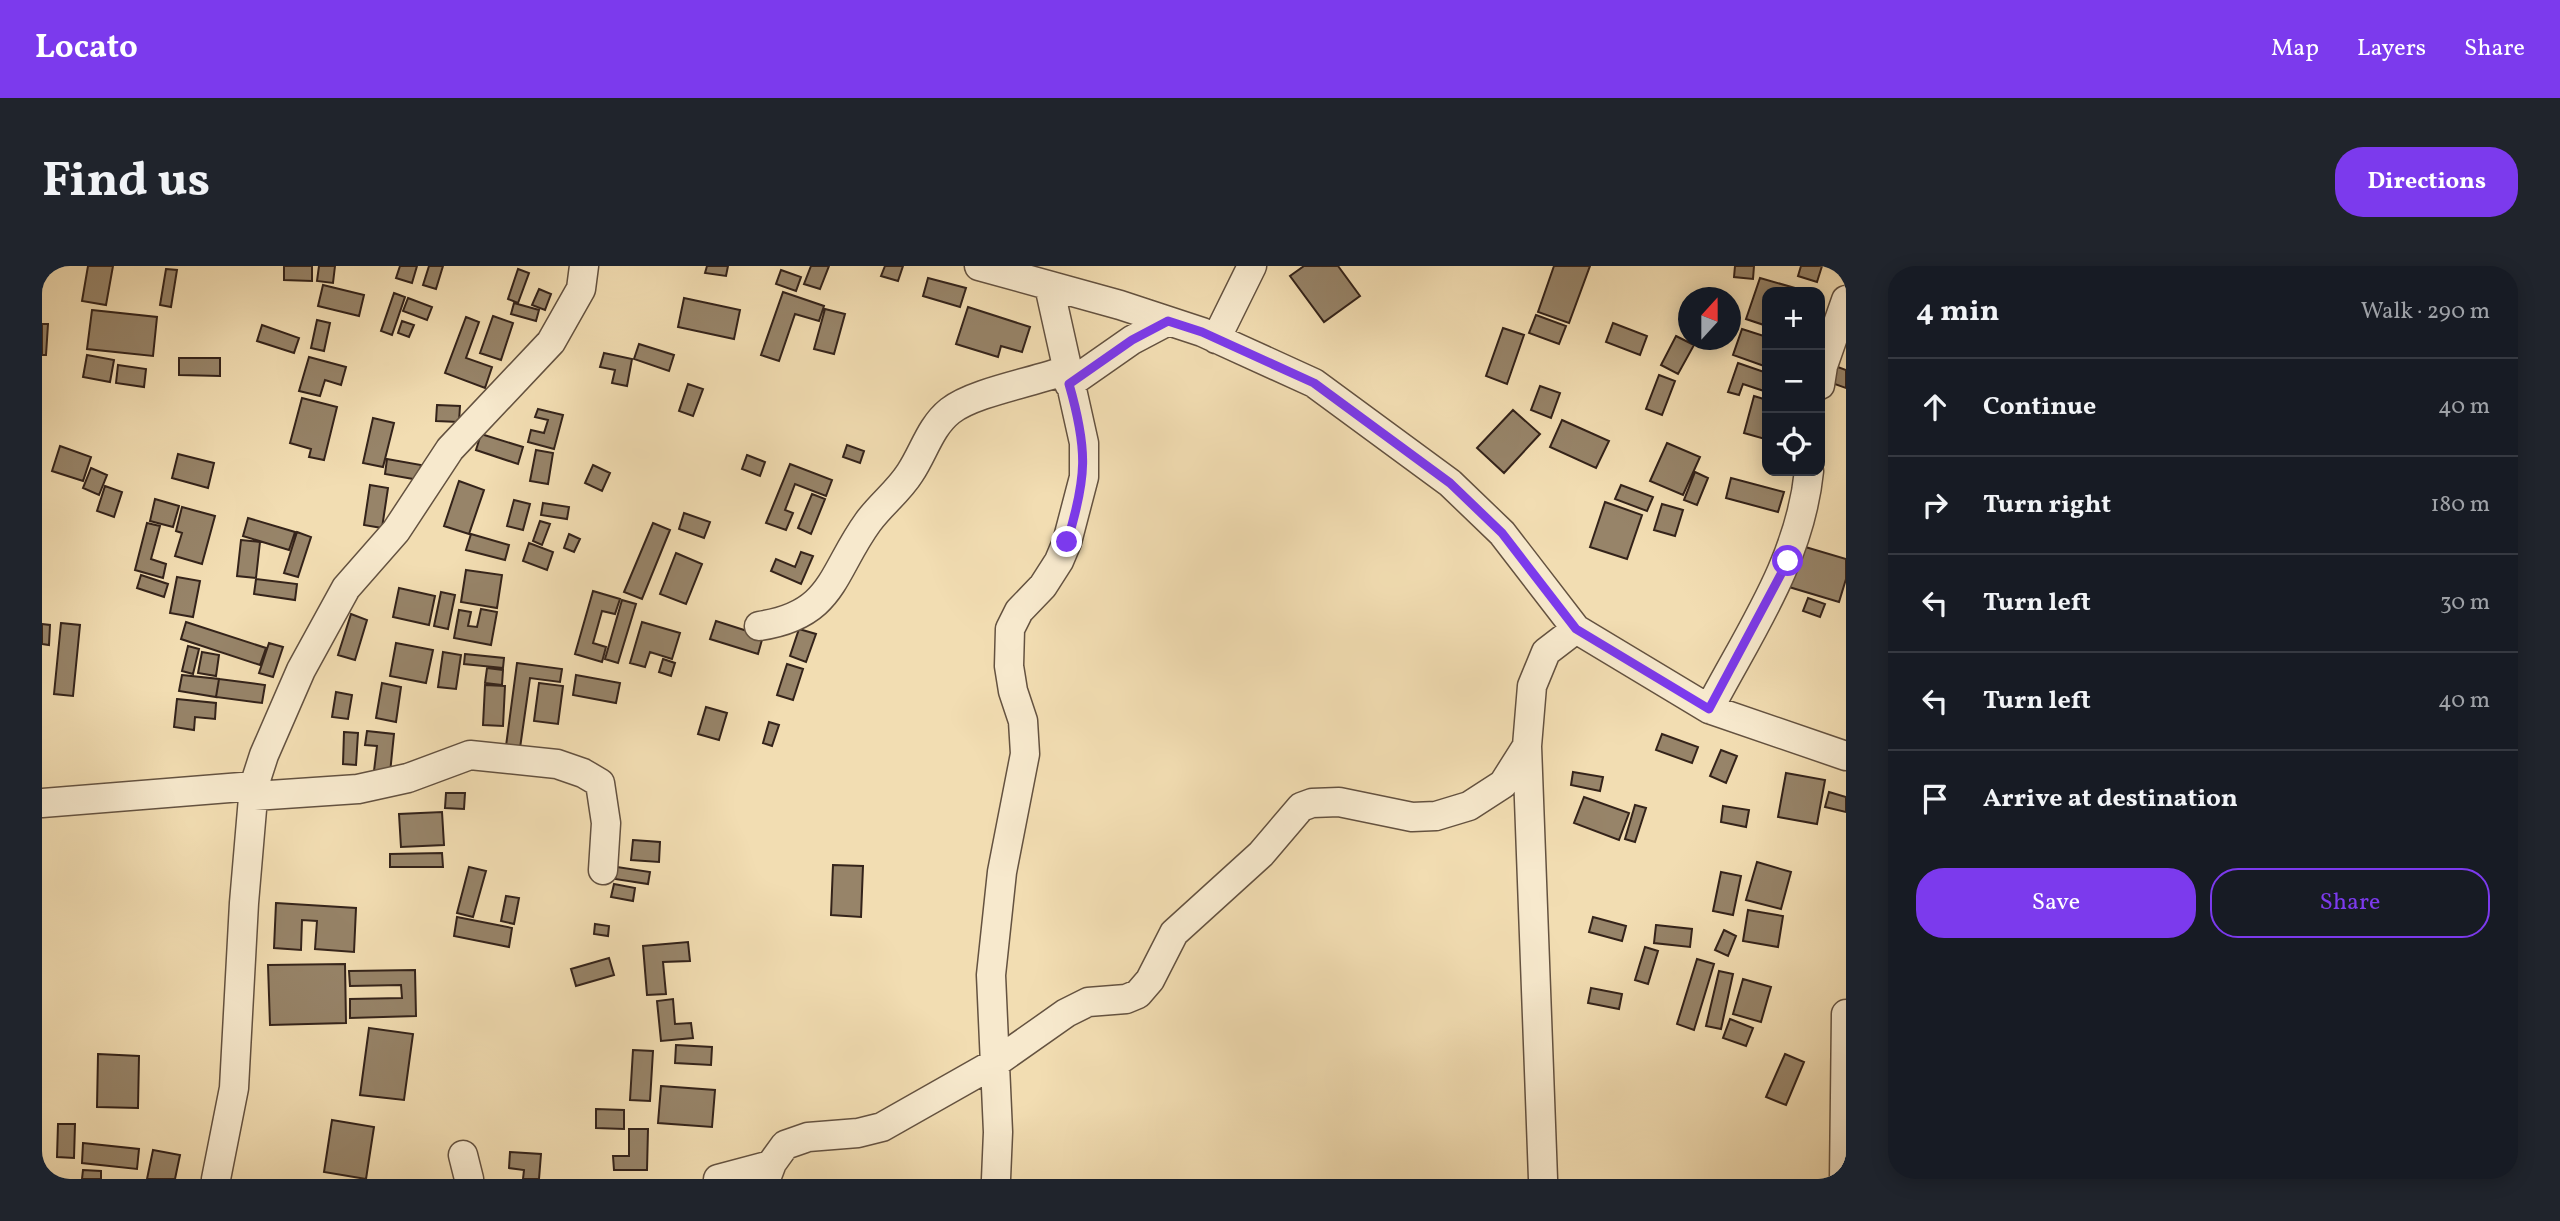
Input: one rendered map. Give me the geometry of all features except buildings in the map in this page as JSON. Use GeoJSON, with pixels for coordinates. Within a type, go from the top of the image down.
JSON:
{"type":"FeatureCollection","features":[{"type":"Feature","properties":{"kind":"street"},"geometry":{"type":"LineString","coordinates":[[216,1179],[234,1088],[244,902],[254,791],[264,755],[301,670],[346,588],[396,531],[450,449],[551,342],[581,289],[584,266]]}},
{"type":"Feature","properties":{"kind":"street"},"geometry":{"type":"LineString","coordinates":[[979,266],[1168,321],[1216,339],[1314,383],[1450,483],[1502,533],[1576,629],[1709,709],[1846,756]]}},
{"type":"Feature","properties":{"kind":"street"},"geometry":{"type":"LineString","coordinates":[[1216,339],[1252,266]]}},
{"type":"Feature","properties":{"kind":"street"},"geometry":{"type":"LineString","coordinates":[[996,1179],[998,1132],[991,975],[1007,842],[1025,754],[1023,721],[1013,691],[1009,666],[1010,629],[1018,611],[1043,586],[1059,561],[1077,509],[1085,458],[1049,286]]}},
{"type":"Feature","properties":{"kind":"street"},"geometry":{"type":"LineString","coordinates":[[1825,360],[1846,300]]}},
{"type":"Feature","properties":{"kind":"street"},"geometry":{"type":"LineString","coordinates":[[759,626],[786,622],[828,592],[869,520],[892,498],[910,474],[933,430],[951,411],[970,401],[1068,377],[1168,321]]}},
{"type":"Feature","properties":{"kind":"street"},"geometry":{"type":"LineString","coordinates":[[1709,709],[1788,561],[1801,517],[1808,476]]}},
{"type":"Feature","properties":{"kind":"street"},"geometry":{"type":"LineString","coordinates":[[1543,1179],[1527,746],[1532,686],[1546,652],[1576,629]]}},
{"type":"Feature","properties":{"kind":"street"},"geometry":{"type":"LineString","coordinates":[[718,1179],[768,1172],[785,1145],[808,1137],[858,1133],[882,1126],[995,1063],[1066,1013],[1088,1002],[1126,999],[1138,994],[1150,980],[1174,933],[1261,854],[1291,815],[1301,807],[1312,803],[1339,802],[1412,817],[1436,816],[1469,806],[1503,784],[1527,746]]}},
{"type":"Feature","properties":{"kind":"street"},"geometry":{"type":"LineString","coordinates":[[42,803],[254,791],[358,789],[408,778],[470,755],[491,754],[557,764],[583,773],[600,783],[606,823],[603,870]]}},
{"type":"Feature","properties":{"kind":"street"},"geometry":{"type":"LineString","coordinates":[[1844,1179],[1846,1014]]}},
{"type":"Feature","properties":{"kind":"route"},"geometry":{"type":"LineString","coordinates":[[1067,542],[1084,477],[1085,458],[1084,443],[1069,384],[1132,340],[1168,321],[1202,332],[1314,383],[1450,483],[1502,533],[1576,629],[1709,709],[1788,561]]}}]}
